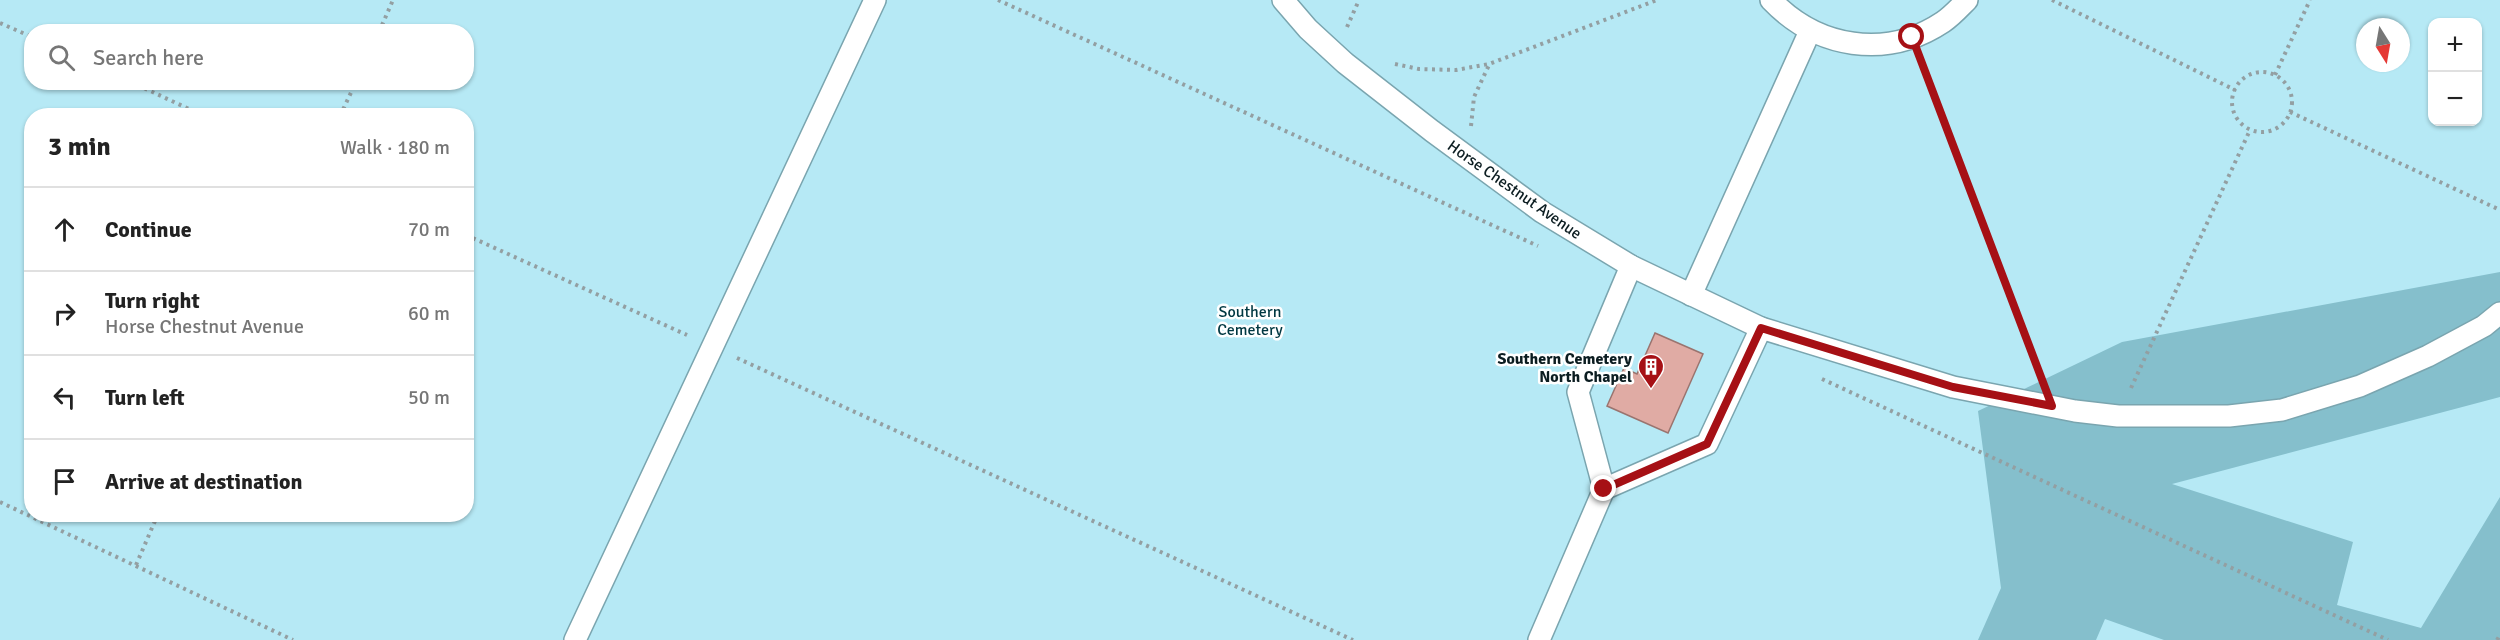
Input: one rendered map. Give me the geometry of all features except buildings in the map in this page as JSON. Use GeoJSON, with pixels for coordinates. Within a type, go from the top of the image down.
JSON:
{"type":"FeatureCollection","features":[{"type":"Feature","properties":{"kind":"lane"},"geometry":{"type":"LineString","coordinates":[[575,640],[875,0]]}},
{"type":"Feature","properties":{"kind":"lane","name":"Horse Chestnut Avenue"},"geometry":{"type":"LineString","coordinates":[[1283,0],[1308,29],[1362,76],[1470,159],[1542,212],[1631,266],[1761,328],[1953,387],[2118,416],[2229,416],[2282,410],[2360,386],[2428,356],[2484,326],[2500,313]]}},
{"type":"Feature","properties":{"kind":"lane"},"geometry":{"type":"LineString","coordinates":[[1771,0],[1785,14],[1810,31],[1835,40],[1861,45],[1887,43],[1912,37],[1944,22],[1967,0]]}},
{"type":"Feature","properties":{"kind":"lane"},"geometry":{"type":"LineString","coordinates":[[1691,295],[1810,31]]}},
{"type":"Feature","properties":{"kind":"lane"},"geometry":{"type":"LineString","coordinates":[[1539,640],[1604,489],[1578,392],[1631,266]]}},
{"type":"Feature","properties":{"kind":"lane"},"geometry":{"type":"LineString","coordinates":[[1604,489],[1707,444],[1761,328]]}},
{"type":"Feature","properties":{"kind":"path"},"geometry":{"type":"LineString","coordinates":[[382,24],[393,0]]}},
{"type":"Feature","properties":{"kind":"path"},"geometry":{"type":"LineString","coordinates":[[998,0],[1547,250]]}},
{"type":"Feature","properties":{"kind":"path"},"geometry":{"type":"LineString","coordinates":[[1362,76],[1381,61],[1419,69],[1456,70],[1489,64],[1657,0]]}},
{"type":"Feature","properties":{"kind":"path"},"geometry":{"type":"LineString","coordinates":[[2052,0],[2235,90]]}},
{"type":"Feature","properties":{"kind":"path"},"geometry":{"type":"LineString","coordinates":[[2275,75],[2310,0]]}},
{"type":"Feature","properties":{"kind":"path"},"geometry":{"type":"LineString","coordinates":[[0,23],[24,34]]}},
{"type":"Feature","properties":{"kind":"path"},"geometry":{"type":"LineString","coordinates":[[1912,37],[2052,406]]}},
{"type":"Feature","properties":{"kind":"path"},"geometry":{"type":"LineString","coordinates":[[1470,159],[1474,98],[1489,64]]}},
{"type":"Feature","properties":{"kind":"path"},"geometry":{"type":"LineString","coordinates":[[2256,73],[2275,75],[2288,87],[2292,104],[2286,121],[2270,131],[2250,130],[2236,117],[2233,99],[2235,90],[2247,77],[2256,73]]}},
{"type":"Feature","properties":{"kind":"path"},"geometry":{"type":"LineString","coordinates":[[148,90],[187,108]]}},
{"type":"Feature","properties":{"kind":"path"},"geometry":{"type":"LineString","coordinates":[[344,108],[352,90]]}},
{"type":"Feature","properties":{"kind":"path"},"geometry":{"type":"LineString","coordinates":[[2290,112],[2500,210]]}},
{"type":"Feature","properties":{"kind":"path"},"geometry":{"type":"LineString","coordinates":[[2118,416],[2250,130]]}},
{"type":"Feature","properties":{"kind":"path"},"geometry":{"type":"LineString","coordinates":[[474,239],[1353,640]]}},
{"type":"Feature","properties":{"kind":"path"},"geometry":{"type":"LineString","coordinates":[[1816,376],[2388,640]]}},
{"type":"Feature","properties":{"kind":"path"},"geometry":{"type":"LineString","coordinates":[[0,502],[24,513]]}},
{"type":"Feature","properties":{"kind":"path"},"geometry":{"type":"LineString","coordinates":[[43,522],[293,640]]}},
{"type":"Feature","properties":{"kind":"path"},"geometry":{"type":"LineString","coordinates":[[136,565],[155,522]]}},
{"type":"Feature","properties":{"kind":"path"},"geometry":{"type":"LineString","coordinates":[[2498,640],[2500,635]]}},
{"type":"Feature","properties":{"kind":"green space","name":"Southern Cemetery"},"geometry":{"type":"Polygon","coordinates":[[[0,0],[2500,0],[2500,640],[0,640],[0,0]]]}},
{"type":"Feature","properties":{"kind":"shaded area"},"geometry":{"type":"Polygon","coordinates":[[[2500,272],[2500,397],[2172,484],[2353,542],[2337,605],[2421,628],[2500,497],[2500,640],[2164,640],[2105,619],[2096,640],[1978,640],[2001,588],[1978,411],[2122,342],[2500,272]]]}},
{"type":"Feature","properties":{"kind":"place","name":"Southern Cemetery North Chapel"},"geometry":{"type":"Point","coordinates":[1651,390]}},
{"type":"Feature","properties":{"kind":"route"},"geometry":{"type":"LineString","coordinates":[[1604,489],[1707,444],[1761,328],[1953,387],[2052,406],[1912,37]]}}]}
